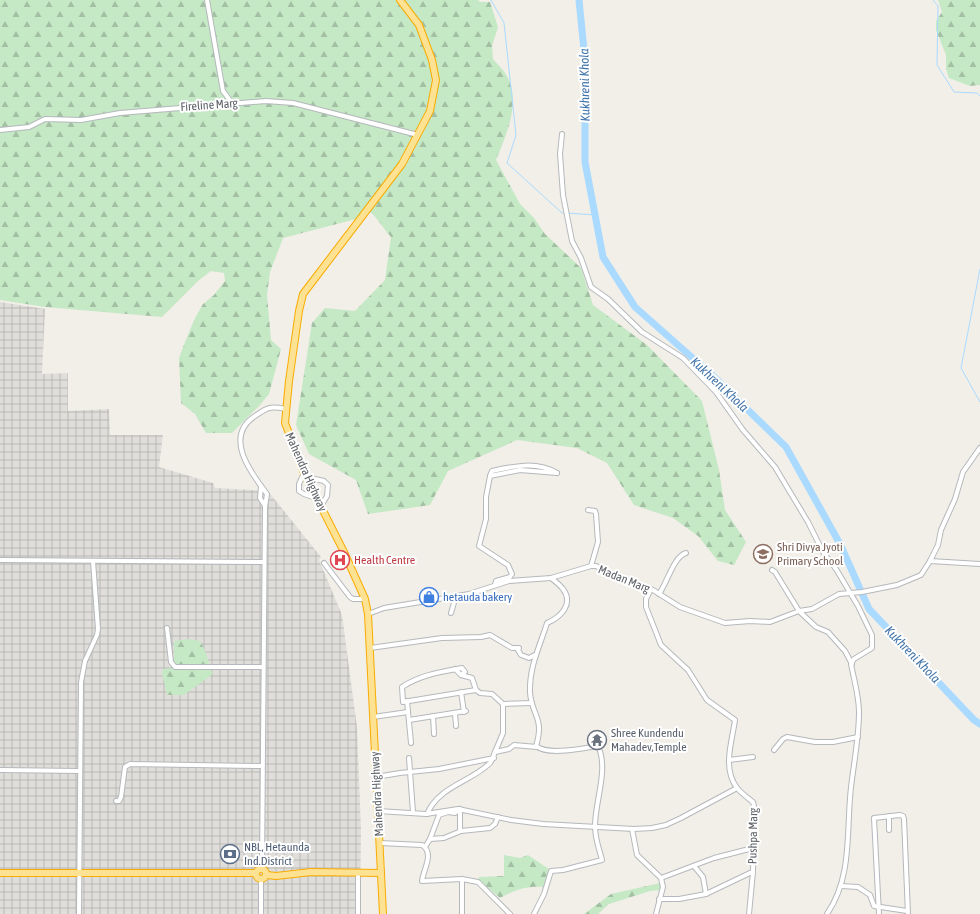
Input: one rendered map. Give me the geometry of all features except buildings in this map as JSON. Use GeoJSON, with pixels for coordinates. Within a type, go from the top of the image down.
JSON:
{"type":"FeatureCollection","features":[{"type":"Feature","properties":{"kind":"highway","name":"Mahendra Highway"},"geometry":{"type":"LineString","coordinates":[[383,914],[368,614],[365,599],[305,475],[285,423],[297,327],[303,294],[402,164],[430,111],[436,80],[432,60],[419,25],[400,0]]}},
{"type":"Feature","properties":{"kind":"highway"},"geometry":{"type":"LineString","coordinates":[[0,872],[256,873],[262,869],[265,871],[266,875]]}},
{"type":"Feature","properties":{"kind":"highway"},"geometry":{"type":"LineString","coordinates":[[256,873],[258,878],[261,879],[266,875],[276,876],[311,872],[381,873]]}},
{"type":"Feature","properties":{"kind":"street"},"geometry":{"type":"LineString","coordinates":[[207,0],[223,91],[232,103]]}},
{"type":"Feature","properties":{"kind":"street","name":"Fireline Marg"},"geometry":{"type":"LineString","coordinates":[[0,130],[30,127],[45,119],[81,120],[120,113],[266,101],[293,103],[418,135]]}},
{"type":"Feature","properties":{"kind":"street"},"geometry":{"type":"LineString","coordinates":[[562,134],[560,154],[563,195],[572,241],[581,258],[591,287],[612,302],[642,332],[683,358],[716,392],[786,483],[823,552],[849,593],[872,635],[872,648],[854,659],[852,664]]}},
{"type":"Feature","properties":{"kind":"street"},"geometry":{"type":"LineString","coordinates":[[262,869],[264,562],[265,507],[267,494],[243,459],[240,440],[242,433],[250,419],[268,407],[286,409]]}},
{"type":"Feature","properties":{"kind":"street","name":"Madan Marg"},"geometry":{"type":"LineString","coordinates":[[368,614],[384,608],[469,594],[509,581],[551,578],[591,566],[596,566],[617,577],[651,589],[680,608],[726,623],[770,622],[799,610],[812,609],[839,594],[869,591],[909,581],[921,575],[938,546],[941,530],[955,499],[963,472],[980,448]]}},
{"type":"Feature","properties":{"kind":"street"},"geometry":{"type":"LineString","coordinates":[[490,476],[520,470],[557,473],[550,468],[534,465],[518,466],[492,471],[490,476],[486,497],[486,519],[479,546],[508,565],[512,574],[496,581],[495,585]]}},
{"type":"Feature","properties":{"kind":"street"},"geometry":{"type":"LineString","coordinates":[[316,498],[299,491],[299,484],[305,475],[324,481],[328,485],[327,496],[321,506]]}},
{"type":"Feature","properties":{"kind":"street"},"geometry":{"type":"LineString","coordinates":[[261,486],[260,498],[265,507]]}},
{"type":"Feature","properties":{"kind":"street"},"geometry":{"type":"LineString","coordinates":[[588,510],[595,511],[598,539],[591,566]]}},
{"type":"Feature","properties":{"kind":"street"},"geometry":{"type":"LineString","coordinates":[[659,594],[677,560],[682,554],[686,553]]}},
{"type":"Feature","properties":{"kind":"street"},"geometry":{"type":"LineString","coordinates":[[0,560],[264,562]]}},
{"type":"Feature","properties":{"kind":"street"},"geometry":{"type":"LineString","coordinates":[[79,914],[81,682],[85,661],[97,635],[98,629],[93,561]]}},
{"type":"Feature","properties":{"kind":"street"},"geometry":{"type":"LineString","coordinates":[[930,561],[980,564]]}},
{"type":"Feature","properties":{"kind":"street"},"geometry":{"type":"LineString","coordinates":[[324,563],[350,597],[365,599]]}},
{"type":"Feature","properties":{"kind":"street"},"geometry":{"type":"LineString","coordinates":[[772,570],[775,572],[799,610],[816,627],[828,632],[845,651],[852,664],[859,711],[858,737],[848,821],[849,844],[841,886],[835,902],[827,914]]}},
{"type":"Feature","properties":{"kind":"street"},"geometry":{"type":"LineString","coordinates":[[537,747],[540,726],[530,692],[535,655],[547,623],[560,616],[565,611],[567,603],[564,590],[551,578]]}},
{"type":"Feature","properties":{"kind":"street","name":"Pushpa Marg"},"geometry":{"type":"LineString","coordinates":[[651,589],[646,599],[646,607],[661,645],[688,670],[707,700],[736,720],[729,760],[730,774],[737,788],[753,802],[753,848],[749,914]]}},
{"type":"Feature","properties":{"kind":"street"},"geometry":{"type":"LineString","coordinates":[[451,612],[456,596]]}},
{"type":"Feature","properties":{"kind":"street"},"geometry":{"type":"LineString","coordinates":[[167,628],[171,662],[175,667],[263,667]]}},
{"type":"Feature","properties":{"kind":"street"},"geometry":{"type":"LineString","coordinates":[[370,648],[442,638],[481,637],[490,635],[512,648],[519,648],[518,650],[521,655],[529,658],[535,655]]}},
{"type":"Feature","properties":{"kind":"street"},"geometry":{"type":"LineString","coordinates":[[476,690],[472,678],[462,675],[465,672],[462,668],[426,675],[412,680],[402,687],[404,702],[476,690],[483,694],[492,694],[503,704],[532,703]]}},
{"type":"Feature","properties":{"kind":"street"},"geometry":{"type":"LineString","coordinates":[[409,720],[465,711],[461,692]]}},
{"type":"Feature","properties":{"kind":"street"},"geometry":{"type":"LineString","coordinates":[[407,701],[411,743]]}},
{"type":"Feature","properties":{"kind":"street"},"geometry":{"type":"LineString","coordinates":[[427,814],[432,803],[452,786],[486,766],[494,758],[502,733],[503,704]]}},
{"type":"Feature","properties":{"kind":"street"},"geometry":{"type":"LineString","coordinates":[[373,717],[408,712]]}},
{"type":"Feature","properties":{"kind":"street"},"geometry":{"type":"LineString","coordinates":[[455,713],[456,726]]}},
{"type":"Feature","properties":{"kind":"street"},"geometry":{"type":"LineString","coordinates":[[433,716],[434,734]]}},
{"type":"Feature","properties":{"kind":"street"},"geometry":{"type":"LineString","coordinates":[[774,750],[783,739],[787,737],[815,742],[833,742],[858,737]]}},
{"type":"Feature","properties":{"kind":"street"},"geometry":{"type":"LineString","coordinates":[[495,752],[508,749],[514,745],[537,747],[542,750],[552,751],[598,746],[602,780],[598,794],[595,826],[596,842],[602,860],[563,870],[552,871],[544,894],[534,914]]}},
{"type":"Feature","properties":{"kind":"street"},"geometry":{"type":"LineString","coordinates":[[409,758],[413,812]]}},
{"type":"Feature","properties":{"kind":"street"},"geometry":{"type":"LineString","coordinates":[[376,778],[438,769],[494,758]]}},
{"type":"Feature","properties":{"kind":"street"},"geometry":{"type":"LineString","coordinates":[[729,760],[753,758]]}},
{"type":"Feature","properties":{"kind":"street"},"geometry":{"type":"LineString","coordinates":[[116,801],[119,801],[122,797],[125,767],[130,764],[262,766]]}},
{"type":"Feature","properties":{"kind":"street"},"geometry":{"type":"LineString","coordinates":[[0,770],[80,771]]}},
{"type":"Feature","properties":{"kind":"street"},"geometry":{"type":"LineString","coordinates":[[378,811],[427,814],[460,809],[543,824],[632,829],[652,828],[666,825],[737,788]]}},
{"type":"Feature","properties":{"kind":"street"},"geometry":{"type":"LineString","coordinates":[[460,809],[460,831]]}},
{"type":"Feature","properties":{"kind":"street"},"geometry":{"type":"LineString","coordinates":[[425,847],[430,839],[439,815],[448,812],[455,814],[460,809]]}},
{"type":"Feature","properties":{"kind":"street"},"geometry":{"type":"LineString","coordinates":[[841,886],[858,887],[870,896],[874,906],[878,907],[907,912],[903,816],[900,815],[874,818],[878,907],[879,914]]}},
{"type":"Feature","properties":{"kind":"street"},"geometry":{"type":"LineString","coordinates":[[430,839],[444,838],[460,831],[490,828],[495,824],[498,816]]}},
{"type":"Feature","properties":{"kind":"street"},"geometry":{"type":"LineString","coordinates":[[889,816],[889,830]]}},
{"type":"Feature","properties":{"kind":"street"},"geometry":{"type":"LineString","coordinates":[[632,829],[637,855],[661,878],[663,887],[656,914]]}},
{"type":"Feature","properties":{"kind":"street"},"geometry":{"type":"LineString","coordinates":[[380,843],[422,845],[428,853],[428,861],[422,881],[462,879],[478,882],[510,914]]}},
{"type":"Feature","properties":{"kind":"street"},"geometry":{"type":"LineString","coordinates":[[661,878],[714,858],[753,848]]}},
{"type":"Feature","properties":{"kind":"street"},"geometry":{"type":"LineString","coordinates":[[694,866],[703,877],[706,894]]}},
{"type":"Feature","properties":{"kind":"street"},"geometry":{"type":"LineString","coordinates":[[659,899],[679,899],[706,894],[752,872]]}},
{"type":"Feature","properties":{"kind":"street"},"geometry":{"type":"LineString","coordinates":[[358,873],[358,914]]}},
{"type":"Feature","properties":{"kind":"street"},"geometry":{"type":"LineString","coordinates":[[261,879],[261,914]]}},
{"type":"Feature","properties":{"kind":"street"},"geometry":{"type":"LineString","coordinates":[[462,879],[462,914]]}},
{"type":"Feature","properties":{"kind":"shaded area"},"geometry":{"type":"Polygon","coordinates":[[[0,302],[45,309],[42,374],[68,373],[68,411],[109,409],[110,435],[163,435],[159,467],[213,483],[215,488],[268,491],[321,557],[319,560],[342,615],[357,727],[361,830],[360,914],[0,914],[0,302]]]}},
{"type":"Feature","properties":{"kind":"green space"},"geometry":{"type":"Polygon","coordinates":[[[0,0],[478,0],[480,2],[490,2],[498,27],[492,46],[493,59],[505,73],[513,94],[511,117],[496,160],[520,204],[534,218],[545,234],[581,268],[593,305],[647,345],[702,401],[719,470],[725,510],[746,542],[734,565],[718,561],[698,536],[673,518],[634,505],[607,463],[577,448],[517,440],[448,471],[430,505],[368,514],[356,480],[309,454],[296,425],[312,323],[325,308],[355,311],[385,280],[391,237],[376,218],[365,208],[356,219],[283,238],[270,272],[267,295],[271,340],[281,349],[269,394],[232,433],[206,433],[195,414],[181,403],[179,358],[195,318],[203,304],[214,295],[225,281],[224,273],[211,271],[198,281],[162,317],[45,307],[0,300],[0,0]]]}},
{"type":"Feature","properties":{"kind":"green space"},"geometry":{"type":"Polygon","coordinates":[[[938,0],[980,0],[980,85],[970,86],[949,78],[946,69],[946,55],[936,30],[936,21],[942,12],[938,0]]]}},
{"type":"Feature","properties":{"kind":"green space"},"geometry":{"type":"Polygon","coordinates":[[[190,639],[200,641],[213,674],[184,695],[167,695],[162,673],[163,669],[174,668],[174,641],[190,639]]]}},
{"type":"Feature","properties":{"kind":"green space"},"geometry":{"type":"Polygon","coordinates":[[[504,855],[520,858],[528,855],[549,869],[543,887],[521,889],[500,898],[479,880],[479,877],[504,876],[504,855]]]}},
{"type":"Feature","properties":{"kind":"green space"},"geometry":{"type":"Polygon","coordinates":[[[660,883],[660,890],[650,891],[609,904],[598,914],[584,914],[611,894],[660,883]]]}},
{"type":"Feature","properties":{"kind":"waterway"},"geometry":{"type":"LineString","coordinates":[[491,0],[504,23],[516,135],[507,163],[562,213],[564,213]]}},
{"type":"Feature","properties":{"kind":"waterway","name":"Kukhreni Khola"},"geometry":{"type":"LineString","coordinates":[[579,0],[585,60],[585,162],[603,257],[635,307],[713,376],[786,447],[840,544],[869,609],[974,720],[980,724]]}},
{"type":"Feature","properties":{"kind":"waterway"},"geometry":{"type":"LineString","coordinates":[[933,0],[938,6],[937,65],[954,92],[977,93],[980,96]]}},
{"type":"Feature","properties":{"kind":"waterway"},"geometry":{"type":"LineString","coordinates":[[567,213],[595,215]]}},
{"type":"Feature","properties":{"kind":"waterway"},"geometry":{"type":"LineString","coordinates":[[980,269],[961,368],[980,402]]}},
{"type":"Feature","properties":{"kind":"place","name":"Shri Divya Jyoti Primary School"},"geometry":{"type":"Point","coordinates":[763,554]}},
{"type":"Feature","properties":{"kind":"place","name":"Health Centre"},"geometry":{"type":"Point","coordinates":[340,560]}},
{"type":"Feature","properties":{"kind":"place","name":"hetauda bakery"},"geometry":{"type":"Point","coordinates":[429,597]}},
{"type":"Feature","properties":{"kind":"place","name":"Shree Kundendu Mahadev,Temple"},"geometry":{"type":"Point","coordinates":[597,740]}},
{"type":"Feature","properties":{"kind":"place","name":"NBL, Hetaunda Ind.District"},"geometry":{"type":"Point","coordinates":[230,854]}}]}
